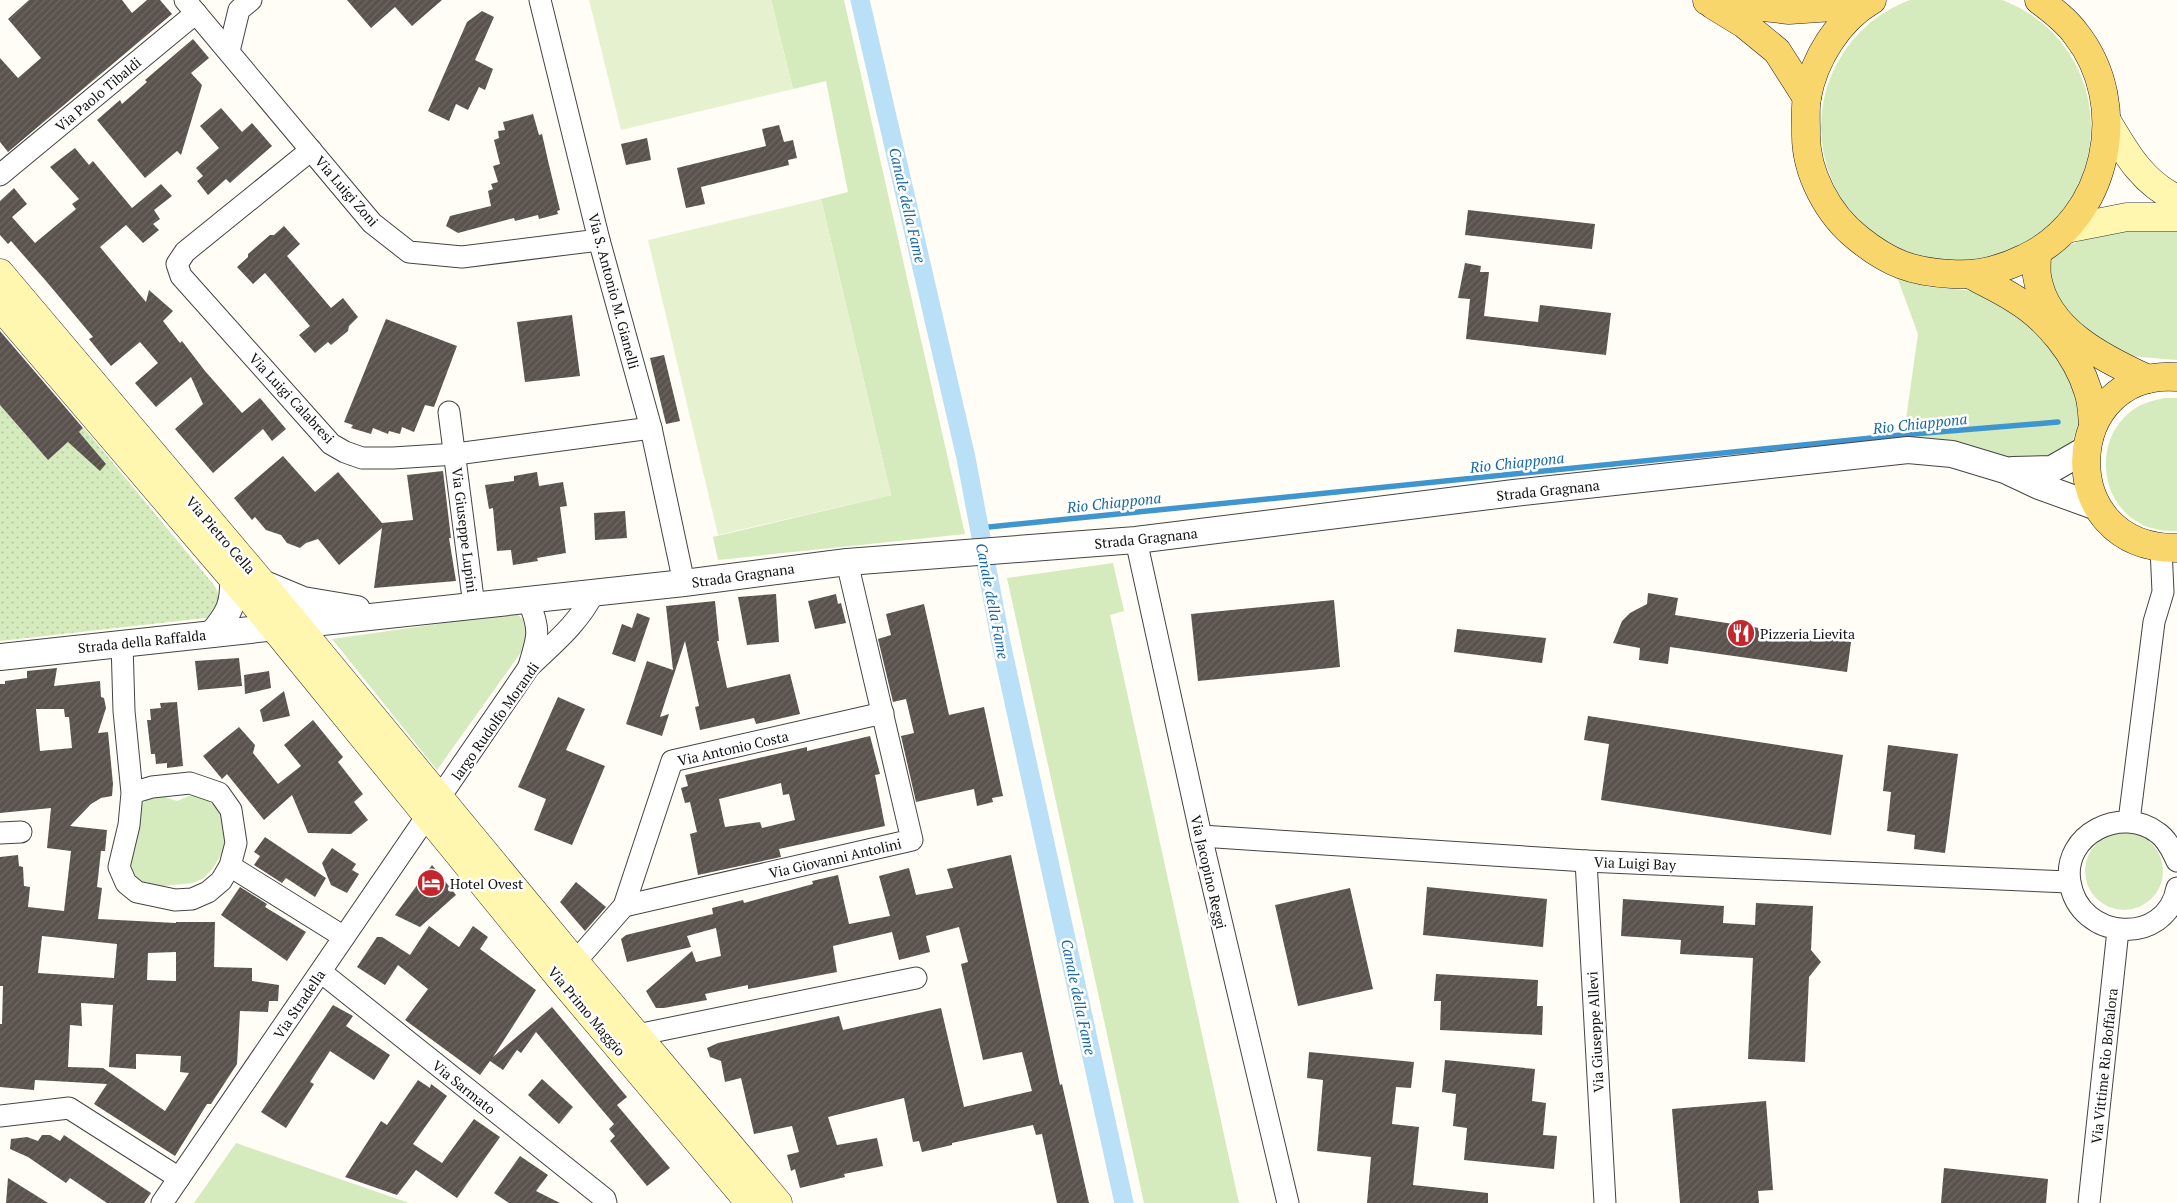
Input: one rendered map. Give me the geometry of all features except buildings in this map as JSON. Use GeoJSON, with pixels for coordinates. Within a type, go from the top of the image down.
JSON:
{"type":"FeatureCollection","features":[{"type":"Feature","properties":{"kind":"main road"},"geometry":{"type":"LineString","coordinates":[[1868,2],[1837,31],[1818,63],[1806,98],[1805,144],[1819,189],[1844,228],[1881,256],[1924,273],[1971,276],[2005,268],[2037,264],[2081,210],[2095,182],[2106,144],[2107,121],[2103,90],[2092,61],[2076,34],[2055,11],[2039,0]]}},
{"type":"Feature","properties":{"kind":"main road"},"geometry":{"type":"LineString","coordinates":[[1706,1],[1789,10],[1868,2]]}},
{"type":"Feature","properties":{"kind":"main road"},"geometry":{"type":"LineString","coordinates":[[1706,1],[1744,24],[1776,51],[1806,98]]}},
{"type":"Feature","properties":{"kind":"main road"},"geometry":{"type":"LineString","coordinates":[[2107,121],[2126,154],[2140,173],[2161,191],[2177,199]]}},
{"type":"Feature","properties":{"kind":"main road"},"geometry":{"type":"LineString","coordinates":[[2066,229],[2127,217],[2177,217]]}},
{"type":"Feature","properties":{"kind":"main road"},"geometry":{"type":"LineString","coordinates":[[2037,264],[2046,300],[2066,328],[2111,362],[2148,380]]}},
{"type":"Feature","properties":{"kind":"main road","name":"Via Pietro Cella"},"geometry":{"type":"LineString","coordinates":[[0,273],[262,583],[285,626]]}},
{"type":"Feature","properties":{"kind":"main road"},"geometry":{"type":"LineString","coordinates":[[1971,276],[2015,299],[2034,312],[2060,340],[2083,376],[2089,392],[2089,438],[2086,480],[2097,507],[2114,527],[2136,541],[2169,548]]}},
{"type":"Feature","properties":{"kind":"main road","name":"Via Pietro Cella"},"geometry":{"type":"LineString","coordinates":[[0,306],[233,579],[285,626],[434,807]]}},
{"type":"Feature","properties":{"kind":"main road"},"geometry":{"type":"LineString","coordinates":[[2089,438],[2107,405],[2125,389],[2148,380],[2177,377]]}},
{"type":"Feature","properties":{"kind":"main road","name":"Via Primo Maggio"},"geometry":{"type":"LineString","coordinates":[[434,807],[575,962],[778,1203]]}},
{"type":"Feature","properties":{"kind":"main road","name":"Via Primo Maggio"},"geometry":{"type":"LineString","coordinates":[[434,807],[560,978],[750,1203]]}},
{"type":"Feature","properties":{"kind":"street","name":"Via S. Antonio M. Gianelli"},"geometry":{"type":"LineString","coordinates":[[540,0],[600,240],[651,428],[684,583]]}},
{"type":"Feature","properties":{"kind":"street"},"geometry":{"type":"LineString","coordinates":[[229,51],[245,5]]}},
{"type":"Feature","properties":{"kind":"street","name":"Via Luigi Zoni"},"geometry":{"type":"LineString","coordinates":[[191,7],[372,223],[409,252],[462,257],[600,240]]}},
{"type":"Feature","properties":{"kind":"street","name":"Via Paolo Tibaldi"},"geometry":{"type":"LineString","coordinates":[[0,175],[191,7]]}},
{"type":"Feature","properties":{"kind":"street","name":"Via Luigi Calabresi"},"geometry":{"type":"LineString","coordinates":[[311,150],[185,252],[177,264],[181,276],[331,444],[345,452],[362,458],[376,459],[456,454],[651,428]]}},
{"type":"Feature","properties":{"kind":"street","name":"Via Giuseppe Lupini"},"geometry":{"type":"LineString","coordinates":[[449,412],[456,454],[474,606]]}},
{"type":"Feature","properties":{"kind":"street","name":"Strada Gragnana"},"geometry":{"type":"LineString","coordinates":[[2005,470],[2042,471],[2052,469],[2089,438]]}},
{"type":"Feature","properties":{"kind":"street","name":"Strada Gragnana"},"geometry":{"type":"LineString","coordinates":[[285,626],[684,583],[847,562],[1136,540],[1504,495],[1908,450],[1952,454],[2005,470],[2039,486],[2097,507]]}},
{"type":"Feature","properties":{"kind":"street","name":"Via Jacopino Reggi"},"geometry":{"type":"LineString","coordinates":[[1136,540],[1201,836],[1288,1203]]}},
{"type":"Feature","properties":{"kind":"street"},"geometry":{"type":"LineString","coordinates":[[2129,821],[2154,622],[2163,592],[2169,548]]}},
{"type":"Feature","properties":{"kind":"street","name":"Via Giovanni Antolini"},"geometry":{"type":"LineString","coordinates":[[624,906],[912,840],[847,562]]}},
{"type":"Feature","properties":{"kind":"street"},"geometry":{"type":"LineString","coordinates":[[212,634],[229,613],[234,595],[233,579]]}},
{"type":"Feature","properties":{"kind":"street"},"geometry":{"type":"LineString","coordinates":[[262,583],[303,600],[336,607],[397,614]]}},
{"type":"Feature","properties":{"kind":"street","name":"largo Rudolfo Morandi"},"geometry":{"type":"LineString","coordinates":[[434,807],[529,667],[563,635],[588,604],[594,592]]}},
{"type":"Feature","properties":{"kind":"street"},"geometry":{"type":"LineString","coordinates":[[528,600],[534,613],[538,636],[529,667]]}},
{"type":"Feature","properties":{"kind":"street","name":"Strada della Raffalda"},"geometry":{"type":"LineString","coordinates":[[0,656],[285,626]]}},
{"type":"Feature","properties":{"kind":"street"},"geometry":{"type":"LineString","coordinates":[[122,643],[124,712],[132,793],[129,825],[119,867],[126,883],[137,892],[175,900],[192,898],[208,892],[221,881],[230,866],[236,843],[231,810],[219,793],[190,783],[152,787],[132,793]]}},
{"type":"Feature","properties":{"kind":"street","name":"Via Antonio Costa"},"geometry":{"type":"LineString","coordinates":[[624,906],[672,761],[883,713]]}},
{"type":"Feature","properties":{"kind":"street","name":"Via Stradella"},"geometry":{"type":"LineString","coordinates":[[162,1203],[434,807]]}},
{"type":"Feature","properties":{"kind":"street"},"geometry":{"type":"LineString","coordinates":[[2177,861],[2170,846],[2160,834],[2145,825],[2129,821],[2113,822],[2098,827],[2085,837],[2075,850],[2070,866],[2070,882],[2075,899],[2085,914],[2100,925],[2118,930],[2136,929],[2153,922],[2167,910],[2176,894],[2177,888]]}},
{"type":"Feature","properties":{"kind":"street","name":"Via Luigi Bay"},"geometry":{"type":"LineString","coordinates":[[1201,836],[1586,861],[2070,882]]}},
{"type":"Feature","properties":{"kind":"street","name":"Via Giuseppe Allevi"},"geometry":{"type":"LineString","coordinates":[[1586,861],[1605,1203]]}},
{"type":"Feature","properties":{"kind":"street"},"geometry":{"type":"LineString","coordinates":[[230,866],[344,937]]}},
{"type":"Feature","properties":{"kind":"street"},"geometry":{"type":"LineString","coordinates":[[575,962],[624,906]]}},
{"type":"Feature","properties":{"kind":"street","name":"Via Vittime Rio Boffalora"},"geometry":{"type":"LineString","coordinates":[[2089,1203],[2118,930]]}},
{"type":"Feature","properties":{"kind":"street","name":"Via Sarmato"},"geometry":{"type":"LineString","coordinates":[[321,972],[605,1199],[606,1203]]}},
{"type":"Feature","properties":{"kind":"street","name":"Via Primo Maggio"},"geometry":{"type":"LineString","coordinates":[[637,1035],[916,978]]}},
{"type":"Feature","properties":{"kind":"street"},"geometry":{"type":"LineString","coordinates":[[0,1116],[69,1108],[179,1178]]}},
{"type":"Feature","properties":{"kind":"green space"},"geometry":{"type":"Polygon","coordinates":[[[1956,-8],[1995,-2],[2019,8],[2031,15],[2051,32],[2068,52],[2075,64],[2085,88],[2091,127],[2085,166],[2075,190],[2068,202],[2051,222],[2031,239],[2019,246],[1995,256],[1956,262],[1917,256],[1893,246],[1881,239],[1861,222],[1844,202],[1837,190],[1827,166],[1821,127],[1827,88],[1837,64],[1844,52],[1861,32],[1881,15],[1893,8],[1917,-2],[1956,-8]]]}},
{"type":"Feature","properties":{"kind":"green space"},"geometry":{"type":"Polygon","coordinates":[[[589,0],[771,0],[793,89],[621,130],[589,0]]]}},
{"type":"Feature","properties":{"kind":"green space"},"geometry":{"type":"Polygon","coordinates":[[[771,0],[844,0],[965,534],[718,560],[713,537],[891,495],[821,199],[848,192],[826,81],[793,89],[771,0]]]}},
{"type":"Feature","properties":{"kind":"green space"},"geometry":{"type":"Polygon","coordinates":[[[821,199],[891,495],[718,535],[648,240],[821,199]]]}},
{"type":"Feature","properties":{"kind":"green space"},"geometry":{"type":"Polygon","coordinates":[[[2177,229],[2177,360],[2117,355],[2074,322],[2048,283],[2048,266],[2061,248],[2111,230],[2177,229]]]}},
{"type":"Feature","properties":{"kind":"green space"},"geometry":{"type":"Polygon","coordinates":[[[1897,277],[1930,287],[1986,292],[2034,326],[2078,387],[2079,422],[2070,449],[2040,464],[1903,440],[1918,334],[1897,277]]]}},
{"type":"Feature","properties":{"kind":"green space"},"geometry":{"type":"Polygon","coordinates":[[[2164,398],[2177,398],[2177,531],[2151,528],[2129,516],[2118,503],[2110,489],[2106,473],[2106,456],[2110,440],[2118,426],[2137,407],[2164,398]]]}},
{"type":"Feature","properties":{"kind":"green space"},"geometry":{"type":"Polygon","coordinates":[[[0,405],[48,460],[84,428],[214,585],[219,601],[214,617],[0,641],[0,405]]]}},
{"type":"Feature","properties":{"kind":"green space"},"geometry":{"type":"Polygon","coordinates":[[[1113,563],[1124,611],[1110,615],[1239,1203],[1144,1203],[1007,578],[1113,563]]]}},
{"type":"Feature","properties":{"kind":"green space"},"geometry":{"type":"Polygon","coordinates":[[[516,613],[528,624],[529,641],[437,770],[332,639],[516,613]]]}},
{"type":"Feature","properties":{"kind":"green space"},"geometry":{"type":"Polygon","coordinates":[[[159,795],[177,801],[191,795],[204,797],[219,810],[225,821],[226,846],[213,868],[204,878],[193,883],[153,887],[139,881],[129,865],[141,805],[149,798],[159,795]]]}},
{"type":"Feature","properties":{"kind":"green space"},"geometry":{"type":"Polygon","coordinates":[[[2124,832],[2139,835],[2151,844],[2160,856],[2163,871],[2160,886],[2151,898],[2139,907],[2124,910],[2109,907],[2097,898],[2088,886],[2085,871],[2088,856],[2097,844],[2109,835],[2124,832]]]}},
{"type":"Feature","properties":{"kind":"green space"},"geometry":{"type":"Polygon","coordinates":[[[236,1143],[409,1203],[194,1203],[236,1143]]]}},
{"type":"Feature","properties":{"kind":"waterway","name":"Canale della Fame"},"geometry":{"type":"LineString","coordinates":[[860,0],[966,458],[1001,643],[1124,1203]]}},
{"type":"Feature","properties":{"kind":"waterway","name":"Rio Chiappona"},"geometry":{"type":"LineString","coordinates":[[979,528],[1901,435],[2058,422]]}},
{"type":"Feature","properties":{"kind":"place","name":"Pizzeria Lievita"},"geometry":{"type":"Point","coordinates":[1741,633]}},
{"type":"Feature","properties":{"kind":"place","name":"Hotel Ovest"},"geometry":{"type":"Point","coordinates":[431,883]}}]}
